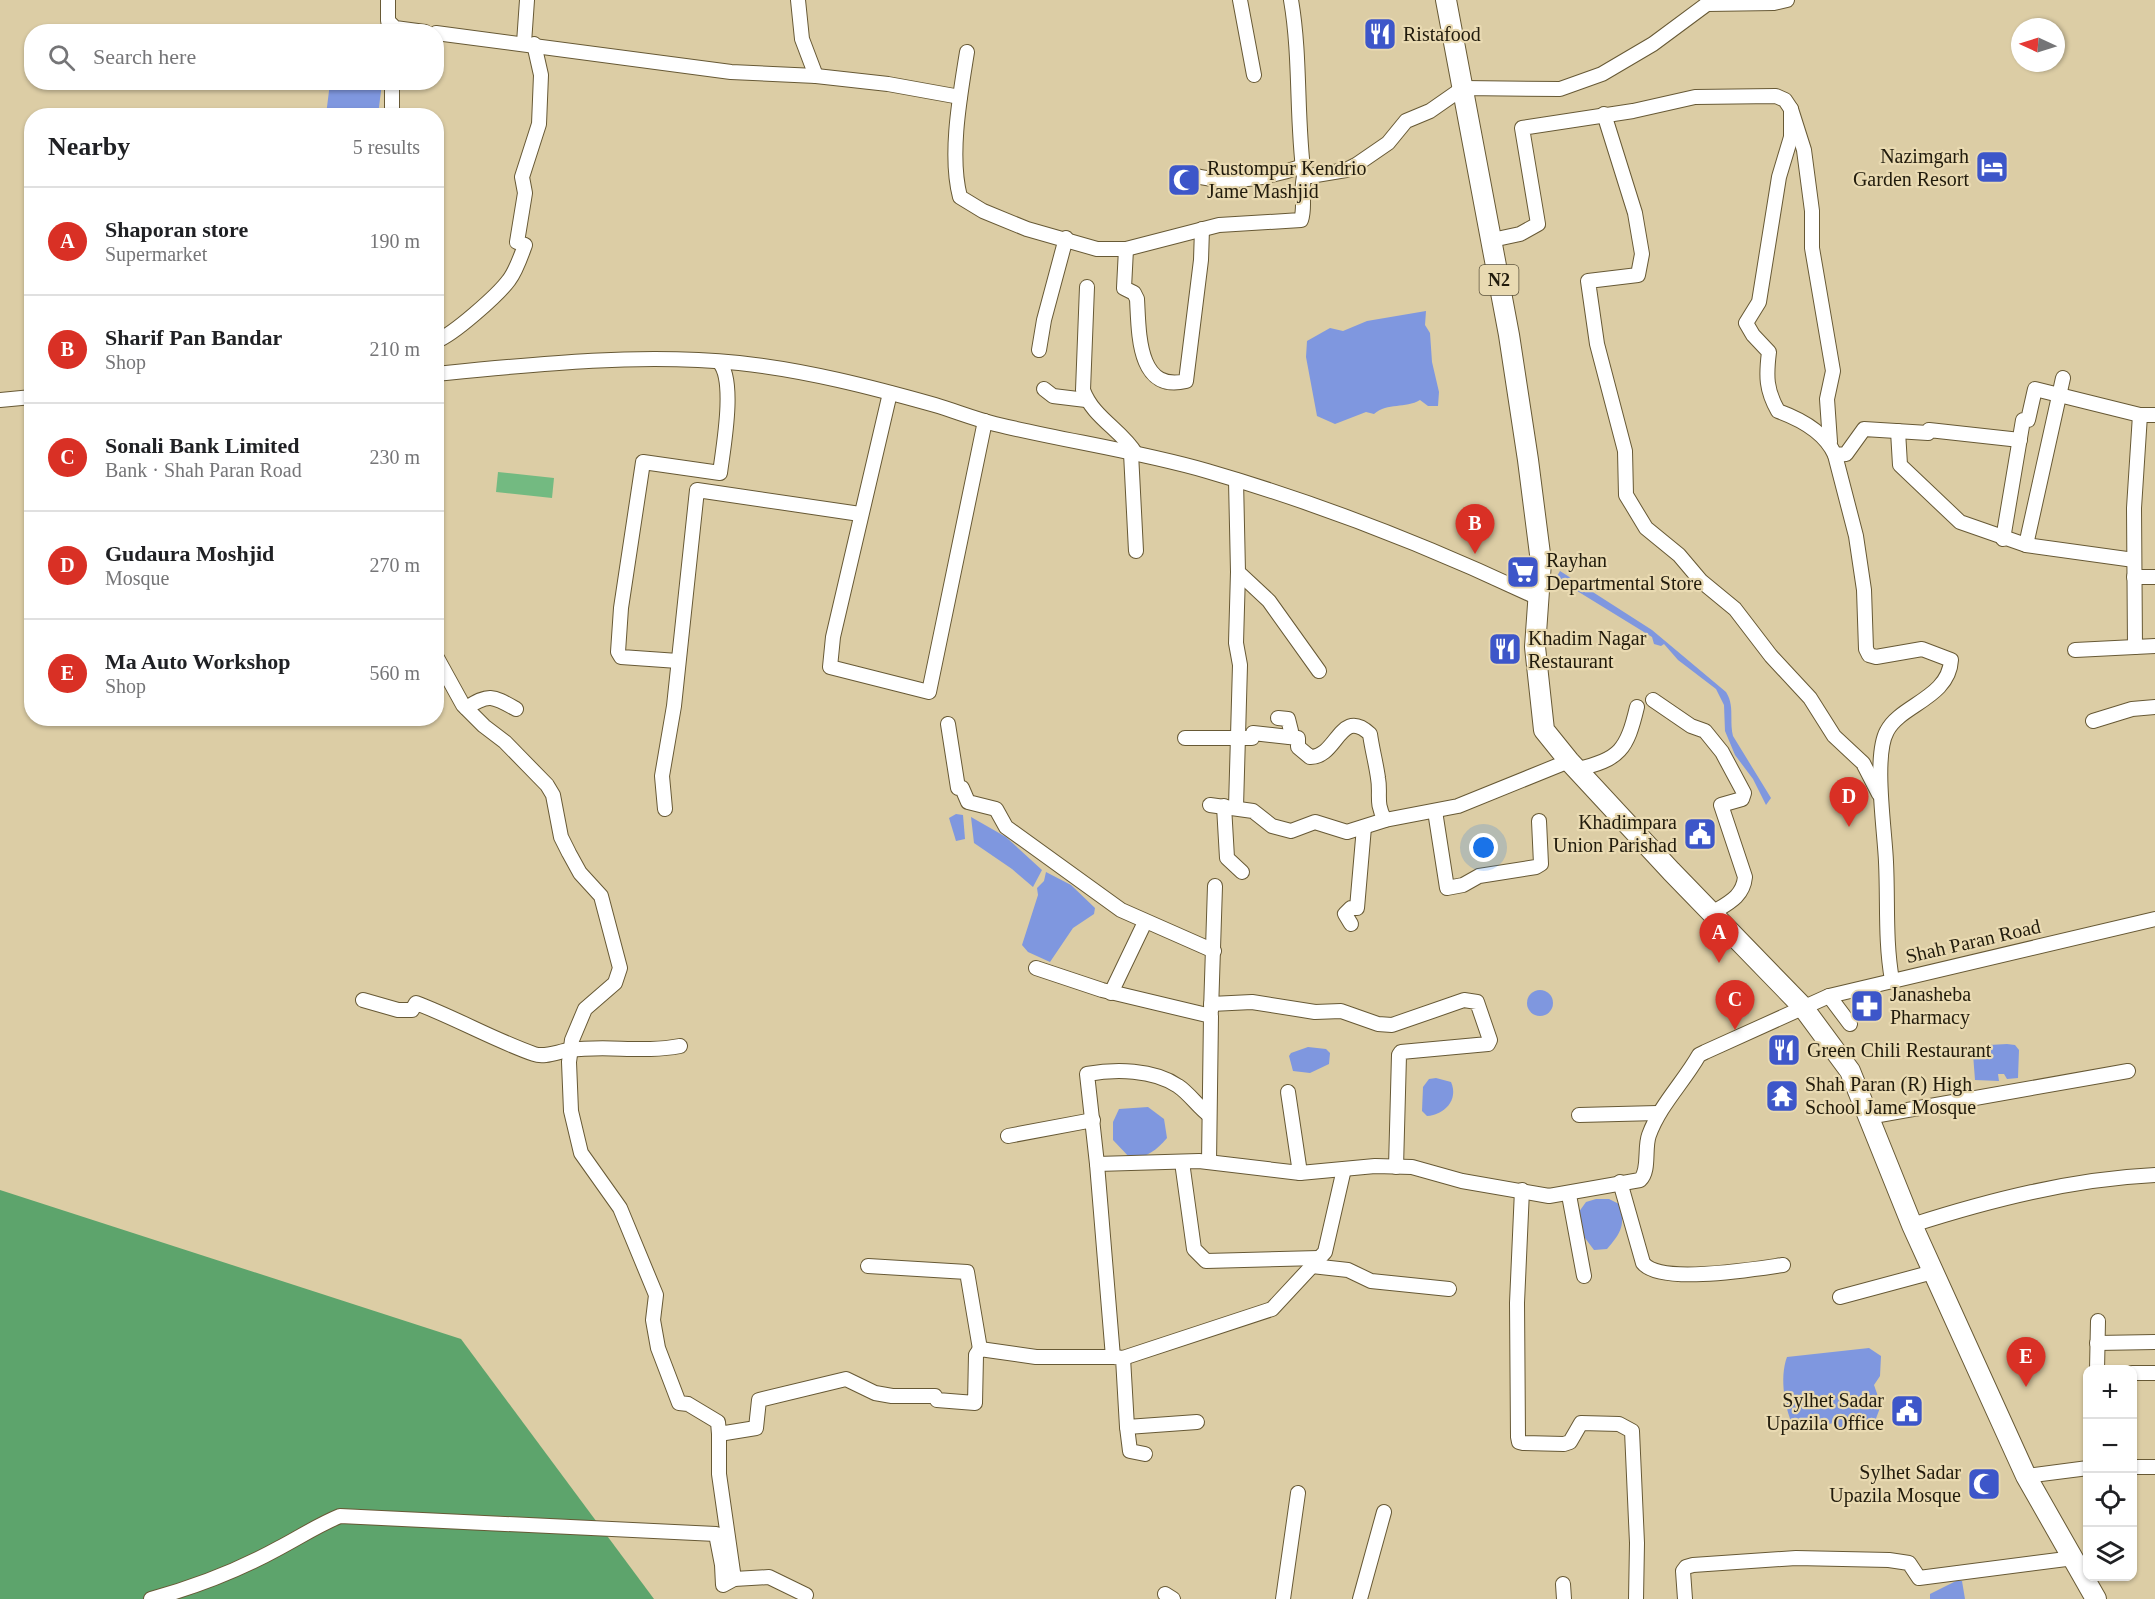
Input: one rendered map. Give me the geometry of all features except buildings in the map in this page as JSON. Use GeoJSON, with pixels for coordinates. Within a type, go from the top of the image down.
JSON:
{"type":"FeatureCollection","features":[{"type":"Feature","properties":{"kind":"highway","name":"N2"},"geometry":{"type":"LineString","coordinates":[[1446,0],[1511,346],[1541,561],[1535,647],[1544,730],[1573,765],[1712,914],[1802,1006],[1850,1071],[1911,1225],[2026,1476],[2096,1599]]}},
{"type":"Feature","properties":{"kind":"street"},"geometry":{"type":"LineString","coordinates":[[388,0],[390,24]]}},
{"type":"Feature","properties":{"kind":"street"},"geometry":{"type":"LineString","coordinates":[[444,335],[465,322],[510,279],[525,245],[517,242],[525,193],[522,177],[539,124],[541,85],[529,43],[527,0]]}},
{"type":"Feature","properties":{"kind":"street"},"geometry":{"type":"LineString","coordinates":[[798,0],[802,39],[816,76]]}},
{"type":"Feature","properties":{"kind":"street"},"geometry":{"type":"LineString","coordinates":[[1240,0],[1254,75]]}},
{"type":"Feature","properties":{"kind":"street"},"geometry":{"type":"LineString","coordinates":[[967,52],[960,97],[955,179],[960,197],[983,211],[1027,229],[1066,238],[1096,249],[1126,249],[1219,225],[1300,220],[1304,210],[1301,189],[1304,172],[1295,24],[1291,0]]}},
{"type":"Feature","properties":{"kind":"street"},"geometry":{"type":"LineString","coordinates":[[1192,175],[1208,179],[1258,178],[1304,172],[1346,170],[1388,143],[1406,121],[1430,111],[1463,88],[1560,89],[1602,74],[1633,56],[1707,3],[1774,3],[1787,0]]}},
{"type":"Feature","properties":{"kind":"street"},"geometry":{"type":"LineString","coordinates":[[444,34],[529,43],[731,72],[816,76],[888,84],[960,97]]}},
{"type":"Feature","properties":{"kind":"street"},"geometry":{"type":"LineString","coordinates":[[392,90],[392,108]]}},
{"type":"Feature","properties":{"kind":"street"},"geometry":{"type":"LineString","coordinates":[[1492,240],[1520,234],[1538,224],[1522,128],[1695,96],[1776,96],[1785,100],[1791,109],[1804,150],[1812,211],[1812,248],[1833,371],[1827,399],[1832,449],[1856,536],[1864,590],[1866,649],[1869,655],[1875,657],[1922,649],[1951,660],[1951,671],[1944,681],[1916,708],[1890,725],[1885,734],[1881,799],[1887,887],[1886,950],[1892,981]]}},
{"type":"Feature","properties":{"kind":"street"},"geometry":{"type":"LineString","coordinates":[[1791,109],[1791,137],[1779,177],[1759,302],[1746,323],[1768,352],[1766,379],[1768,395],[1778,411],[1799,419],[1832,449],[1846,454],[1864,429],[1928,433],[1929,430],[2020,440]]}},
{"type":"Feature","properties":{"kind":"street"},"geometry":{"type":"LineString","coordinates":[[1604,114],[1635,213],[1642,254],[1638,275],[1588,281],[1598,344],[1625,451],[1626,495],[1646,528],[1679,555],[1701,581],[1735,609],[1771,656],[1810,698],[1834,736],[1863,763],[1881,799]]}},
{"type":"Feature","properties":{"kind":"street"},"geometry":{"type":"LineString","coordinates":[[1126,249],[1124,288],[1134,293],[1137,299],[1143,356],[1156,378],[1165,383],[1186,381],[1200,270],[1202,230]]}},
{"type":"Feature","properties":{"kind":"street"},"geometry":{"type":"LineString","coordinates":[[1039,350],[1044,320],[1066,238]]}},
{"type":"Feature","properties":{"kind":"street"},"geometry":{"type":"LineString","coordinates":[[1087,286],[1083,390],[1086,400],[1129,442],[1133,454],[1136,551]]}},
{"type":"Feature","properties":{"kind":"street"},"geometry":{"type":"LineString","coordinates":[[444,373],[584,362],[671,359],[720,362],[801,372],[890,393],[985,421],[1236,480],[1352,518],[1538,592]]}},
{"type":"Feature","properties":{"kind":"street"},"geometry":{"type":"LineString","coordinates":[[678,661],[621,657],[618,652],[621,608],[643,462],[720,473],[727,394],[724,367],[720,362]]}},
{"type":"Feature","properties":{"kind":"street"},"geometry":{"type":"LineString","coordinates":[[2026,545],[2063,378]]}},
{"type":"Feature","properties":{"kind":"street"},"geometry":{"type":"LineString","coordinates":[[1044,389],[1053,396],[1086,400]]}},
{"type":"Feature","properties":{"kind":"street"},"geometry":{"type":"LineString","coordinates":[[2003,539],[2023,420],[2028,420],[2034,391],[2058,393],[2140,415],[2155,415]]}},
{"type":"Feature","properties":{"kind":"street"},"geometry":{"type":"LineString","coordinates":[[890,393],[832,637],[830,666],[928,692],[985,421]]}},
{"type":"Feature","properties":{"kind":"street"},"geometry":{"type":"LineString","coordinates":[[0,400],[24,398]]}},
{"type":"Feature","properties":{"kind":"street"},"geometry":{"type":"LineString","coordinates":[[2135,647],[2135,465],[2140,415]]}},
{"type":"Feature","properties":{"kind":"street"},"geometry":{"type":"LineString","coordinates":[[1898,432],[1900,465],[1960,522],[1982,528],[2003,539],[2026,545],[2134,560]]}},
{"type":"Feature","properties":{"kind":"street"},"geometry":{"type":"LineString","coordinates":[[1236,480],[1238,572],[1236,643],[1240,659],[1238,737],[1223,806],[1227,858],[1242,873]]}},
{"type":"Feature","properties":{"kind":"street"},"geometry":{"type":"LineString","coordinates":[[665,809],[662,776],[674,706],[697,490],[860,514]]}},
{"type":"Feature","properties":{"kind":"street"},"geometry":{"type":"LineString","coordinates":[[1238,572],[1269,601],[1319,670]]}},
{"type":"Feature","properties":{"kind":"street"},"geometry":{"type":"LineString","coordinates":[[2134,577],[2155,577]]}},
{"type":"Feature","properties":{"kind":"street"},"geometry":{"type":"LineString","coordinates":[[2075,650],[2155,646]]}},
{"type":"Feature","properties":{"kind":"street"},"geometry":{"type":"LineString","coordinates":[[444,670],[466,708],[506,742],[547,785],[557,808],[561,837],[580,873],[601,896],[620,969],[615,983],[585,1009],[570,1049],[571,1111],[581,1153],[620,1208],[656,1295],[653,1320],[658,1348],[679,1403],[688,1404],[718,1422],[719,1474],[734,1579]]}},
{"type":"Feature","properties":{"kind":"street"},"geometry":{"type":"LineString","coordinates":[[466,708],[485,697],[494,697],[516,709]]}},
{"type":"Feature","properties":{"kind":"street"},"geometry":{"type":"LineString","coordinates":[[1653,700],[1691,726],[1705,731],[1722,752],[1744,793],[1742,799],[1721,805],[1745,877],[1744,888],[1740,894],[1712,914]]}},
{"type":"Feature","properties":{"kind":"street"},"geometry":{"type":"LineString","coordinates":[[1223,806],[1254,811],[1272,826],[1291,831],[1316,822],[1347,832],[1385,820],[1458,806],[1573,765],[1612,758],[1622,749],[1631,733],[1637,707]]}},
{"type":"Feature","properties":{"kind":"street"},"geometry":{"type":"LineString","coordinates":[[2092,721],[2132,708],[2155,707]]}},
{"type":"Feature","properties":{"kind":"street"},"geometry":{"type":"LineString","coordinates":[[1278,718],[1288,719],[1292,731],[1290,736]]}},
{"type":"Feature","properties":{"kind":"street"},"geometry":{"type":"LineString","coordinates":[[948,724],[958,788],[962,788],[968,802],[996,809],[1006,827],[1093,891],[1145,922],[1214,951]]}},
{"type":"Feature","properties":{"kind":"street"},"geometry":{"type":"LineString","coordinates":[[1185,738],[1252,738],[1253,733],[1290,736],[1298,738],[1298,747],[1310,757],[1318,757],[1348,726],[1361,727],[1368,731],[1378,779],[1377,801],[1385,820]]}},
{"type":"Feature","properties":{"kind":"street"},"geometry":{"type":"LineString","coordinates":[[1435,811],[1447,888],[1463,885],[1479,876],[1536,867],[1541,864],[1539,822]]}},
{"type":"Feature","properties":{"kind":"street"},"geometry":{"type":"LineString","coordinates":[[1351,924],[1345,914],[1351,908],[1357,908],[1364,827]]}},
{"type":"Feature","properties":{"kind":"street"},"geometry":{"type":"LineString","coordinates":[[1209,1162],[1215,886]]}},
{"type":"Feature","properties":{"kind":"street","name":"Shah Paran Road"},"geometry":{"type":"LineString","coordinates":[[1620,1182],[1640,1180],[1644,1177],[1647,1140],[1658,1113],[1677,1091],[1699,1055],[1802,1006],[1829,996],[2155,919]]}},
{"type":"Feature","properties":{"kind":"street"},"geometry":{"type":"LineString","coordinates":[[1111,993],[1145,922]]}},
{"type":"Feature","properties":{"kind":"street"},"geometry":{"type":"LineString","coordinates":[[1036,968],[1111,993],[1211,1010],[1252,1002],[1315,1012],[1341,1011],[1378,1024],[1392,1025],[1464,1000],[1477,1002],[1490,1040],[1488,1044],[1401,1052],[1399,1055],[1396,1167]]}},
{"type":"Feature","properties":{"kind":"street"},"geometry":{"type":"LineString","coordinates":[[1829,996],[1850,1024]]}},
{"type":"Feature","properties":{"kind":"street"},"geometry":{"type":"LineString","coordinates":[[363,1000],[398,1010],[412,1010],[416,1003],[541,1056],[570,1049],[646,1051],[680,1046]]}},
{"type":"Feature","properties":{"kind":"street"},"geometry":{"type":"LineString","coordinates":[[1145,1454],[1130,1451],[1087,1074],[1107,1070],[1160,1077],[1185,1092],[1191,1101],[1209,1115]]}},
{"type":"Feature","properties":{"kind":"street"},"geometry":{"type":"LineString","coordinates":[[1868,1117],[2128,1071]]}},
{"type":"Feature","properties":{"kind":"street"},"geometry":{"type":"LineString","coordinates":[[1288,1092],[1300,1173]]}},
{"type":"Feature","properties":{"kind":"street"},"geometry":{"type":"LineString","coordinates":[[1579,1115],[1658,1113]]}},
{"type":"Feature","properties":{"kind":"street"},"geometry":{"type":"LineString","coordinates":[[1008,1136],[1093,1120]]}},
{"type":"Feature","properties":{"kind":"street"},"geometry":{"type":"LineString","coordinates":[[1182,1162],[1194,1249],[1206,1261],[1316,1262],[1348,1270],[1371,1281],[1449,1289]]}},
{"type":"Feature","properties":{"kind":"street"},"geometry":{"type":"LineString","coordinates":[[1097,1164],[1209,1162],[1300,1173],[1412,1167],[1462,1181],[1549,1196],[1569,1195],[1620,1182],[1643,1263],[1652,1271],[1710,1275],[1782,1265]]}},
{"type":"Feature","properties":{"kind":"street"},"geometry":{"type":"LineString","coordinates":[[980,1349],[1036,1357],[1118,1358],[1272,1309],[1325,1252],[1344,1169]]}},
{"type":"Feature","properties":{"kind":"street"},"geometry":{"type":"LineString","coordinates":[[1911,1225],[1967,1207],[2098,1179],[2155,1174]]}},
{"type":"Feature","properties":{"kind":"street"},"geometry":{"type":"LineString","coordinates":[[1522,1190],[1516,1304],[1518,1437],[1523,1443],[1564,1444],[1570,1442],[1581,1423],[1619,1424],[1632,1431],[1638,1544],[1636,1599]]}},
{"type":"Feature","properties":{"kind":"street"},"geometry":{"type":"LineString","coordinates":[[1569,1195],[1584,1276]]}},
{"type":"Feature","properties":{"kind":"street"},"geometry":{"type":"LineString","coordinates":[[719,1434],[756,1428],[759,1401],[846,1379],[875,1392],[892,1395],[935,1396],[936,1400],[975,1403],[976,1355],[980,1349],[967,1272],[868,1266]]}},
{"type":"Feature","properties":{"kind":"street"},"geometry":{"type":"LineString","coordinates":[[1840,1297],[1933,1272]]}},
{"type":"Feature","properties":{"kind":"street"},"geometry":{"type":"LineString","coordinates":[[2097,1365],[2098,1321]]}},
{"type":"Feature","properties":{"kind":"street"},"geometry":{"type":"LineString","coordinates":[[2097,1343],[2155,1342]]}},
{"type":"Feature","properties":{"kind":"street"},"geometry":{"type":"LineString","coordinates":[[2137,1373],[2155,1373]]}},
{"type":"Feature","properties":{"kind":"street"},"geometry":{"type":"LineString","coordinates":[[1127,1427],[1197,1422]]}},
{"type":"Feature","properties":{"kind":"street"},"geometry":{"type":"LineString","coordinates":[[2137,1467],[2155,1467]]}},
{"type":"Feature","properties":{"kind":"street"},"geometry":{"type":"LineString","coordinates":[[2026,1476],[2083,1469]]}},
{"type":"Feature","properties":{"kind":"street"},"geometry":{"type":"LineString","coordinates":[[1283,1599],[1298,1493]]}},
{"type":"Feature","properties":{"kind":"street"},"geometry":{"type":"LineString","coordinates":[[1360,1599],[1384,1512]]}},
{"type":"Feature","properties":{"kind":"street"},"geometry":{"type":"LineString","coordinates":[[151,1599],[207,1580],[278,1549],[319,1524],[340,1516],[716,1534],[723,1585],[734,1579],[769,1577],[806,1595]]}},
{"type":"Feature","properties":{"kind":"street"},"geometry":{"type":"LineString","coordinates":[[1685,1599],[1683,1571],[1686,1567],[1694,1565],[1796,1558],[1889,1560],[1909,1563],[1919,1578],[2074,1558]]}},
{"type":"Feature","properties":{"kind":"street"},"geometry":{"type":"LineString","coordinates":[[1563,1584],[1564,1599]]}},
{"type":"Feature","properties":{"kind":"green space"},"geometry":{"type":"Polygon","coordinates":[[[498,472],[554,478],[552,498],[496,492],[498,472]]]}},
{"type":"Feature","properties":{"kind":"green space"},"geometry":{"type":"Polygon","coordinates":[[[0,1190],[461,1339],[654,1599],[0,1599],[0,1190]]]}},
{"type":"Feature","properties":{"kind":"water"},"geometry":{"type":"Polygon","coordinates":[[[329,90],[381,90],[379,108],[327,108],[329,90]]]}},
{"type":"Feature","properties":{"kind":"water"},"geometry":{"type":"Polygon","coordinates":[[[1426,311],[1425,325],[1430,333],[1432,362],[1439,392],[1438,406],[1428,406],[1420,400],[1385,408],[1374,414],[1366,412],[1335,424],[1317,416],[1306,357],[1307,341],[1330,328],[1343,331],[1367,321],[1426,311]]]}},
{"type":"Feature","properties":{"kind":"water"},"geometry":{"type":"Polygon","coordinates":[[[1560,571],[1652,630],[1726,692],[1731,708],[1733,736],[1771,798],[1766,805],[1753,779],[1735,755],[1725,731],[1724,705],[1716,689],[1678,660],[1664,644],[1661,646],[1654,644],[1652,637],[1556,578],[1560,571]]]}},
{"type":"Feature","properties":{"kind":"water"},"geometry":{"type":"Polygon","coordinates":[[[956,814],[963,815],[965,839],[956,841],[949,818],[956,814]]]}},
{"type":"Feature","properties":{"kind":"water"},"geometry":{"type":"Polygon","coordinates":[[[971,817],[1006,837],[1042,870],[1033,887],[1012,869],[974,843],[971,817]]]}},
{"type":"Feature","properties":{"kind":"water"},"geometry":{"type":"Polygon","coordinates":[[[1046,872],[1071,885],[1095,908],[1094,914],[1073,928],[1050,962],[1028,952],[1022,945],[1038,895],[1037,888],[1044,881],[1046,872]]]}},
{"type":"Feature","properties":{"kind":"water"},"geometry":{"type":"Polygon","coordinates":[[[1540,990],[1549,994],[1553,1003],[1549,1012],[1540,1016],[1531,1012],[1527,1003],[1531,994],[1540,990]]]}},
{"type":"Feature","properties":{"kind":"water"},"geometry":{"type":"Polygon","coordinates":[[[1989,1045],[2015,1045],[2019,1050],[2018,1078],[2007,1079],[2004,1074],[1998,1074],[1999,1081],[1975,1080],[1973,1054],[1983,1051],[1989,1045]]]}},
{"type":"Feature","properties":{"kind":"water"},"geometry":{"type":"Polygon","coordinates":[[[1308,1047],[1326,1049],[1330,1053],[1329,1064],[1310,1073],[1293,1071],[1289,1056],[1291,1053],[1308,1047]]]}},
{"type":"Feature","properties":{"kind":"water"},"geometry":{"type":"Polygon","coordinates":[[[1436,1078],[1451,1082],[1453,1095],[1444,1110],[1427,1116],[1422,1111],[1423,1087],[1429,1079],[1436,1078]]]}},
{"type":"Feature","properties":{"kind":"water"},"geometry":{"type":"Polygon","coordinates":[[[1148,1107],[1164,1119],[1167,1138],[1151,1152],[1131,1159],[1113,1140],[1113,1122],[1119,1109],[1148,1107]]]}},
{"type":"Feature","properties":{"kind":"water"},"geometry":{"type":"Polygon","coordinates":[[[1609,1199],[1619,1204],[1621,1211],[1621,1228],[1607,1249],[1594,1250],[1585,1238],[1576,1216],[1586,1202],[1609,1199]]]}},
{"type":"Feature","properties":{"kind":"water"},"geometry":{"type":"Polygon","coordinates":[[[1869,1348],[1881,1356],[1880,1376],[1874,1385],[1881,1405],[1874,1424],[1841,1429],[1834,1423],[1795,1430],[1788,1414],[1784,1394],[1783,1375],[1787,1357],[1869,1348]]]}},
{"type":"Feature","properties":{"kind":"water"},"geometry":{"type":"Polygon","coordinates":[[[1956,1581],[1962,1581],[1965,1599],[1930,1599],[1930,1594],[1956,1581]]]}},
{"type":"Feature","properties":{"kind":"place","name":"Ristafood"},"geometry":{"type":"Point","coordinates":[1380,34]}},
{"type":"Feature","properties":{"kind":"place","name":"Nazimgarh Garden Resort"},"geometry":{"type":"Point","coordinates":[1992,167]}},
{"type":"Feature","properties":{"kind":"place","name":"Rustompur Kendrio Jame Mashjid"},"geometry":{"type":"Point","coordinates":[1184,180]}},
{"type":"Feature","properties":{"kind":"place","name":"Sharif Pan Bandar"},"geometry":{"type":"Point","coordinates":[1475,554]}},
{"type":"Feature","properties":{"kind":"place","name":"Rayhan Departmental Store"},"geometry":{"type":"Point","coordinates":[1523,572]}},
{"type":"Feature","properties":{"kind":"place","name":"Khadim Nagar Restaurant"},"geometry":{"type":"Point","coordinates":[1505,649]}},
{"type":"Feature","properties":{"kind":"place","name":"Gudaura Moshjid"},"geometry":{"type":"Point","coordinates":[1849,827]}},
{"type":"Feature","properties":{"kind":"place","name":"Khadimpara Union Parishad"},"geometry":{"type":"Point","coordinates":[1700,834]}},
{"type":"Feature","properties":{"kind":"place","name":"Shaporan store"},"geometry":{"type":"Point","coordinates":[1719,963]}},
{"type":"Feature","properties":{"kind":"place","name":"Janasheba Pharmacy"},"geometry":{"type":"Point","coordinates":[1867,1006]}},
{"type":"Feature","properties":{"kind":"place","name":"Sonali Bank Limited"},"geometry":{"type":"Point","coordinates":[1735,1030]}},
{"type":"Feature","properties":{"kind":"place","name":"Green Chili Restaurant"},"geometry":{"type":"Point","coordinates":[1784,1050]}},
{"type":"Feature","properties":{"kind":"place","name":"Shah Paran (R) High School Jame Mosque"},"geometry":{"type":"Point","coordinates":[1782,1096]}},
{"type":"Feature","properties":{"kind":"place","name":"Ma Auto Workshop"},"geometry":{"type":"Point","coordinates":[2026,1387]}},
{"type":"Feature","properties":{"kind":"place","name":"Sylhet Sadar Upazila Office"},"geometry":{"type":"Point","coordinates":[1907,1411]}},
{"type":"Feature","properties":{"kind":"place","name":"Sylhet Sadar Upazila Mosque"},"geometry":{"type":"Point","coordinates":[1984,1484]}}]}
